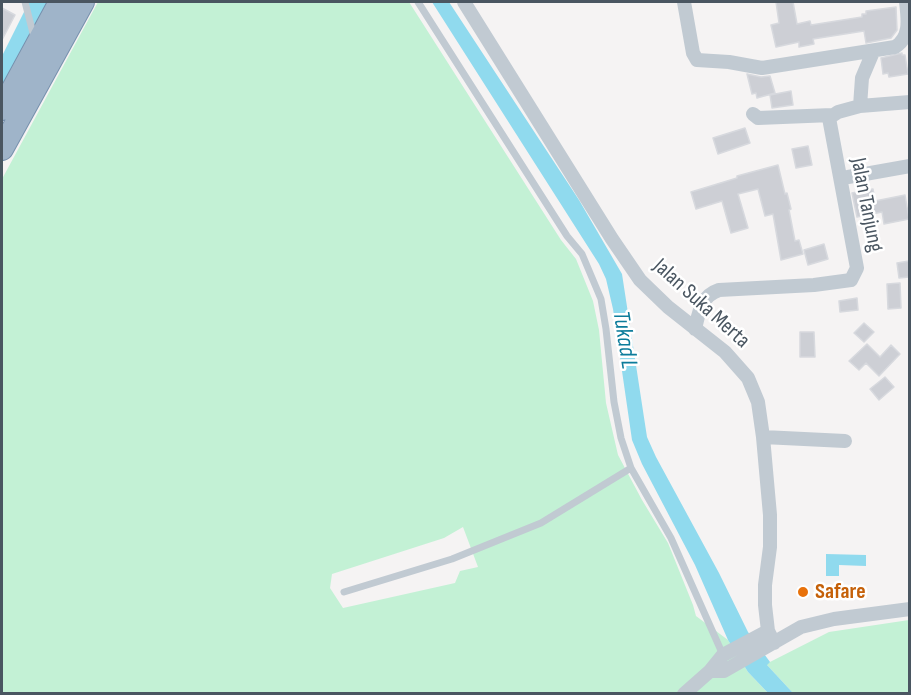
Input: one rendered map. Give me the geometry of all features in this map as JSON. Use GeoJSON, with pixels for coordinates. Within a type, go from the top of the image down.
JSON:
{"type":"FeatureCollection","features":[{"type":"Feature","properties":{"kind":"highway"},"geometry":{"type":"LineString","coordinates":[[2,109],[33,36],[60,2]]}},
{"type":"Feature","properties":{"kind":"highway"},"geometry":{"type":"LineString","coordinates":[[2,149],[83,2]]}},
{"type":"Feature","properties":{"kind":"street","name":"Jalan Suka Merta"},"geometry":{"type":"LineString","coordinates":[[464,2],[640,280],[695,329],[725,352],[748,378],[758,402],[770,515],[770,547],[765,585],[766,640]]}},
{"type":"Feature","properties":{"kind":"street"},"geometry":{"type":"LineString","coordinates":[[684,2],[694,58],[762,68],[895,47],[903,43],[907,36],[909,24],[906,2]]}},
{"type":"Feature","properties":{"kind":"street"},"geometry":{"type":"LineString","coordinates":[[860,106],[862,78],[873,52]]}},
{"type":"Feature","properties":{"kind":"street"},"geometry":{"type":"LineString","coordinates":[[753,114],[758,117],[832,115],[860,106],[909,102]]}},
{"type":"Feature","properties":{"kind":"street","name":"Jalan Tanjung"},"geometry":{"type":"LineString","coordinates":[[695,329],[705,298],[719,290],[832,284],[851,280],[855,274],[857,268],[829,125],[829,118],[832,115]]}},
{"type":"Feature","properties":{"kind":"street"},"geometry":{"type":"LineString","coordinates":[[849,177],[909,166]]}},
{"type":"Feature","properties":{"kind":"street"},"geometry":{"type":"LineString","coordinates":[[763,437],[845,441]]}},
{"type":"Feature","properties":{"kind":"street"},"geometry":{"type":"LineString","coordinates":[[684,693],[710,671],[726,653],[801,627],[834,619],[909,609]]}},
{"type":"Feature","properties":{"kind":"street"},"geometry":{"type":"LineString","coordinates":[[710,671],[724,670],[738,664],[766,640]]}},
{"type":"Feature","properties":{"kind":"lane"},"geometry":{"type":"LineString","coordinates":[[25,2],[33,36]]}},
{"type":"Feature","properties":{"kind":"lane"},"geometry":{"type":"LineString","coordinates":[[418,2],[591,271],[601,299],[614,402],[621,438],[631,468],[671,538],[703,613],[726,653]]}},
{"type":"Feature","properties":{"kind":"lane"},"geometry":{"type":"LineString","coordinates":[[344,592],[452,559],[541,523],[631,468]]}},
{"type":"Feature","properties":{"kind":"green space"},"geometry":{"type":"Polygon","coordinates":[[[98,2],[409,2],[561,240],[576,259],[593,301],[599,330],[606,403],[618,455],[668,543],[696,616],[728,640],[748,672],[768,693],[2,694],[2,179],[98,2]],[[463,527],[444,538],[332,574],[330,588],[343,608],[455,583],[460,571],[478,567],[463,527]]]}},
{"type":"Feature","properties":{"kind":"green space"},"geometry":{"type":"Polygon","coordinates":[[[909,620],[909,693],[793,693],[766,664],[829,632],[909,620]]]}},
{"type":"Feature","properties":{"kind":"water"},"geometry":{"type":"Polygon","coordinates":[[[29,2],[48,2],[2,88],[2,56],[29,2]]]}},
{"type":"Feature","properties":{"kind":"water","name":"Tukad L"},"geometry":{"type":"Polygon","coordinates":[[[432,2],[449,2],[579,200],[622,274],[647,437],[748,632],[770,662],[767,665],[793,693],[768,693],[748,672],[728,640],[695,565],[642,464],[632,440],[613,309],[606,279],[599,264],[432,2]]]}},
{"type":"Feature","properties":{"kind":"water"},"geometry":{"type":"Polygon","coordinates":[[[826,554],[866,555],[866,566],[839,565],[839,576],[826,576],[826,554]]]}},
{"type":"Feature","properties":{"kind":"building"},"geometry":{"type":"Polygon","coordinates":[[[776,2],[793,2],[797,24],[810,21],[811,25],[862,17],[866,11],[896,7],[897,30],[891,38],[866,43],[864,31],[813,39],[814,44],[799,47],[799,42],[776,47],[771,25],[779,23],[776,2]]]}},
{"type":"Feature","properties":{"kind":"building"},"geometry":{"type":"Polygon","coordinates":[[[2,8],[15,15],[2,40],[2,8]]]}},
{"type":"Feature","properties":{"kind":"building"},"geometry":{"type":"Polygon","coordinates":[[[902,53],[905,55],[908,74],[889,77],[888,73],[883,74],[881,58],[902,53]]]}},
{"type":"Feature","properties":{"kind":"building"},"geometry":{"type":"Polygon","coordinates":[[[747,74],[770,76],[775,93],[757,98],[756,93],[752,94],[747,74]]]}},
{"type":"Feature","properties":{"kind":"building"},"geometry":{"type":"Polygon","coordinates":[[[791,91],[793,105],[772,108],[770,95],[791,91]]]}},
{"type":"Feature","properties":{"kind":"building"},"geometry":{"type":"Polygon","coordinates":[[[745,128],[750,143],[718,154],[713,138],[745,128]]]}},
{"type":"Feature","properties":{"kind":"building"},"geometry":{"type":"Polygon","coordinates":[[[808,146],[812,165],[796,168],[792,149],[808,146]]]}},
{"type":"Feature","properties":{"kind":"building"},"geometry":{"type":"Polygon","coordinates":[[[778,165],[791,209],[789,210],[795,241],[799,240],[803,254],[781,260],[773,214],[765,216],[758,189],[738,194],[748,228],[731,233],[722,201],[696,209],[691,192],[778,165]]]}},
{"type":"Feature","properties":{"kind":"building"},"geometry":{"type":"Polygon","coordinates":[[[873,189],[875,201],[905,195],[909,219],[884,224],[882,212],[857,217],[852,193],[873,189]]]}},
{"type":"Feature","properties":{"kind":"building"},"geometry":{"type":"Polygon","coordinates":[[[824,244],[828,259],[808,265],[804,250],[824,244]]]}},
{"type":"Feature","properties":{"kind":"building"},"geometry":{"type":"Polygon","coordinates":[[[909,261],[909,277],[899,278],[897,263],[909,261]]]}},
{"type":"Feature","properties":{"kind":"building"},"geometry":{"type":"Polygon","coordinates":[[[900,283],[901,308],[888,309],[887,284],[900,283]]]}},
{"type":"Feature","properties":{"kind":"building"},"geometry":{"type":"Polygon","coordinates":[[[857,298],[858,310],[840,312],[839,301],[857,298]]]}},
{"type":"Feature","properties":{"kind":"building"},"geometry":{"type":"Polygon","coordinates":[[[864,323],[874,332],[864,342],[854,333],[864,323]]]}},
{"type":"Feature","properties":{"kind":"building"},"geometry":{"type":"Polygon","coordinates":[[[800,332],[814,332],[815,357],[800,357],[800,332]]]}},
{"type":"Feature","properties":{"kind":"building"},"geometry":{"type":"Polygon","coordinates":[[[867,344],[880,357],[891,345],[900,354],[879,376],[866,363],[859,370],[849,361],[867,344]]]}},
{"type":"Feature","properties":{"kind":"building"},"geometry":{"type":"Polygon","coordinates":[[[885,377],[894,387],[879,400],[870,389],[885,377]]]}},
{"type":"Feature","properties":{"kind":"place","name":"Safare"},"geometry":{"type":"Point","coordinates":[803,592]}}]}
